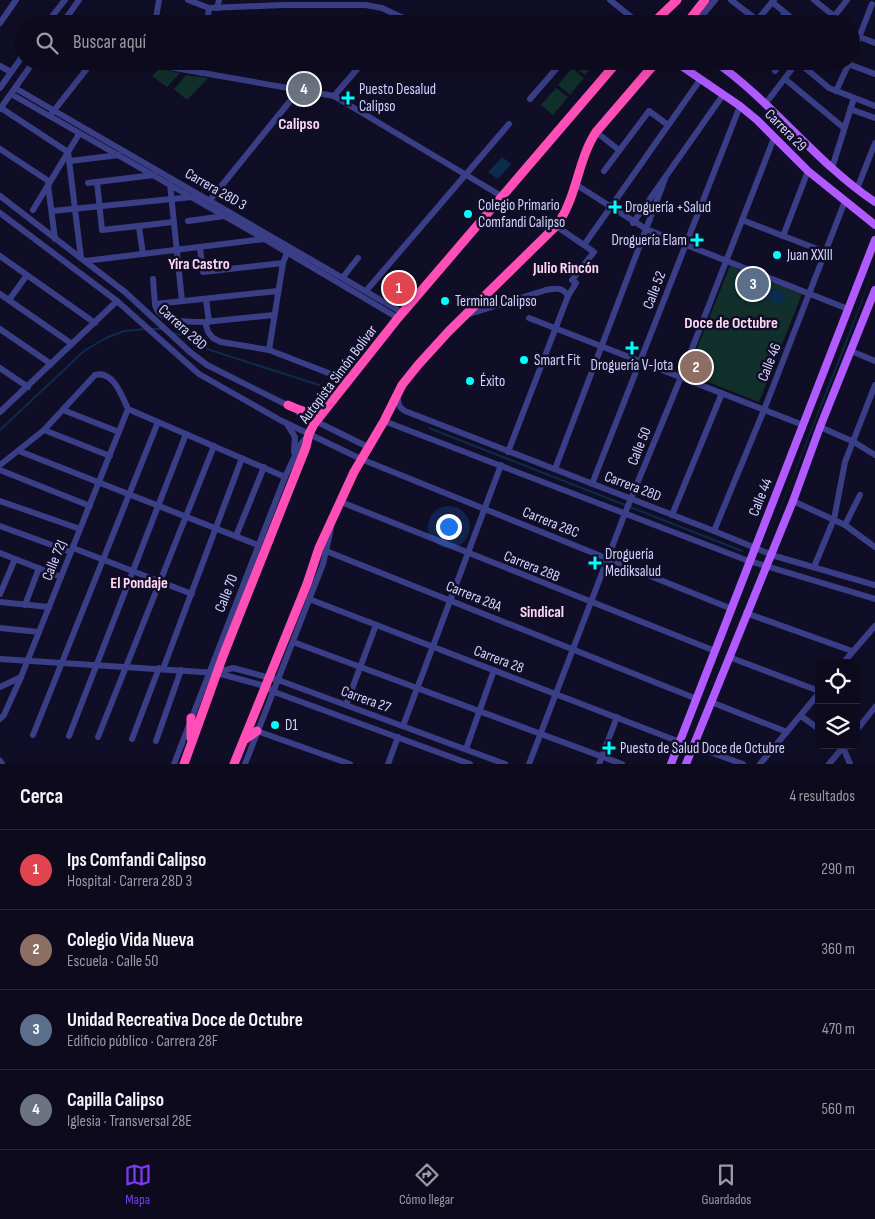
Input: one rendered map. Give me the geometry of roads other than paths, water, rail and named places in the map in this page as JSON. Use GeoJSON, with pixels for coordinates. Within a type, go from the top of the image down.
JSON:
{"type":"FeatureCollection","features":[{"type":"Feature","properties":{"kind":"highway"},"geometry":{"type":"LineString","coordinates":[[661,15],[678,0]]}},
{"type":"Feature","properties":{"kind":"highway"},"geometry":{"type":"LineString","coordinates":[[693,15],[705,0]]}},
{"type":"Feature","properties":{"kind":"highway","name":"Autopista Simón Bolívar"},"geometry":{"type":"LineString","coordinates":[[184,764],[207,703],[213,672],[306,447],[309,434],[316,421],[401,316],[610,70]]}},
{"type":"Feature","properties":{"kind":"highway"},"geometry":{"type":"LineString","coordinates":[[234,764],[273,679],[319,548],[361,459],[384,421],[398,392],[407,377],[465,315],[556,226],[563,217],[569,203],[589,143],[596,132],[649,70]]}},
{"type":"Feature","properties":{"kind":"highway"},"geometry":{"type":"LineString","coordinates":[[288,405],[302,412],[315,412],[323,408],[336,396]]}},
{"type":"Feature","properties":{"kind":"highway"},"geometry":{"type":"LineString","coordinates":[[259,542],[271,533]]}},
{"type":"Feature","properties":{"kind":"highway"},"geometry":{"type":"LineString","coordinates":[[192,743],[191,717],[207,703]]}},
{"type":"Feature","properties":{"kind":"highway"},"geometry":{"type":"LineString","coordinates":[[244,740],[257,731]]}},
{"type":"Feature","properties":{"kind":"highway"},"geometry":{"type":"LineString","coordinates":[[238,753],[241,764]]}},
{"type":"Feature","properties":{"kind":"main road","name":"Carrera 29"},"geometry":{"type":"LineString","coordinates":[[686,70],[740,106],[808,171],[875,224]]}},
{"type":"Feature","properties":{"kind":"main road","name":"Carrera 29"},"geometry":{"type":"LineString","coordinates":[[728,70],[766,103],[832,168],[875,202]]}},
{"type":"Feature","properties":{"kind":"main road","name":"Calle 44"},"geometry":{"type":"LineString","coordinates":[[671,764],[875,240]]}},
{"type":"Feature","properties":{"kind":"main road"},"geometry":{"type":"LineString","coordinates":[[686,764],[793,501],[820,427],[875,290]]}},
{"type":"Feature","properties":{"kind":"street"},"geometry":{"type":"LineString","coordinates":[[0,23],[16,0]]}},
{"type":"Feature","properties":{"kind":"street"},"geometry":{"type":"LineString","coordinates":[[53,15],[65,0]]}},
{"type":"Feature","properties":{"kind":"street"},"geometry":{"type":"LineString","coordinates":[[68,15],[79,0]]}},
{"type":"Feature","properties":{"kind":"street"},"geometry":{"type":"LineString","coordinates":[[156,15],[158,0]]}},
{"type":"Feature","properties":{"kind":"street"},"geometry":{"type":"LineString","coordinates":[[217,8],[219,0]]}},
{"type":"Feature","properties":{"kind":"street"},"geometry":{"type":"LineString","coordinates":[[610,0],[629,15]]}},
{"type":"Feature","properties":{"kind":"street"},"geometry":{"type":"LineString","coordinates":[[661,15],[671,0]]}},
{"type":"Feature","properties":{"kind":"street"},"geometry":{"type":"LineString","coordinates":[[702,15],[715,0]]}},
{"type":"Feature","properties":{"kind":"street"},"geometry":{"type":"LineString","coordinates":[[731,0],[747,15]]}},
{"type":"Feature","properties":{"kind":"street"},"geometry":{"type":"LineString","coordinates":[[814,0],[833,15]]}},
{"type":"Feature","properties":{"kind":"street"},"geometry":{"type":"LineString","coordinates":[[835,15],[847,0]]}},
{"type":"Feature","properties":{"kind":"street"},"geometry":{"type":"LineString","coordinates":[[192,1],[209,8],[282,2],[366,5],[382,8],[397,15]]}},
{"type":"Feature","properties":{"kind":"street"},"geometry":{"type":"LineString","coordinates":[[761,15],[773,1],[788,15]]}},
{"type":"Feature","properties":{"kind":"street"},"geometry":{"type":"LineString","coordinates":[[871,3],[860,37],[875,43]]}},
{"type":"Feature","properties":{"kind":"street"},"geometry":{"type":"LineString","coordinates":[[208,15],[209,8]]}},
{"type":"Feature","properties":{"kind":"street"},"geometry":{"type":"LineString","coordinates":[[0,66],[11,72]]}},
{"type":"Feature","properties":{"kind":"street"},"geometry":{"type":"LineString","coordinates":[[0,88],[15,66]]}},
{"type":"Feature","properties":{"kind":"street"},"geometry":{"type":"LineString","coordinates":[[860,66],[875,74]]}},
{"type":"Feature","properties":{"kind":"street"},"geometry":{"type":"LineString","coordinates":[[28,70],[0,109],[68,152],[83,260],[200,248],[263,236]]}},
{"type":"Feature","properties":{"kind":"street"},"geometry":{"type":"LineString","coordinates":[[50,116],[86,70]]}},
{"type":"Feature","properties":{"kind":"street"},"geometry":{"type":"LineString","coordinates":[[187,70],[334,96],[503,197]]}},
{"type":"Feature","properties":{"kind":"street"},"geometry":{"type":"LineString","coordinates":[[334,96],[356,70]]}},
{"type":"Feature","properties":{"kind":"street"},"geometry":{"type":"LineString","coordinates":[[530,99],[555,70]]}},
{"type":"Feature","properties":{"kind":"street"},"geometry":{"type":"LineString","coordinates":[[766,103],[792,70]]}},
{"type":"Feature","properties":{"kind":"street"},"geometry":{"type":"LineString","coordinates":[[809,70],[830,88],[875,106]]}},
{"type":"Feature","properties":{"kind":"street"},"geometry":{"type":"LineString","coordinates":[[838,92],[847,70]]}},
{"type":"Feature","properties":{"kind":"street"},"geometry":{"type":"LineString","coordinates":[[785,79],[844,128]]}},
{"type":"Feature","properties":{"kind":"street"},"geometry":{"type":"LineString","coordinates":[[584,245],[700,80]]}},
{"type":"Feature","properties":{"kind":"street","name":"Carrera 28D 3"},"geometry":{"type":"LineString","coordinates":[[16,88],[210,200],[263,236]]}},
{"type":"Feature","properties":{"kind":"street"},"geometry":{"type":"LineString","coordinates":[[210,200],[299,90]]}},
{"type":"Feature","properties":{"kind":"street"},"geometry":{"type":"LineString","coordinates":[[838,92],[850,108],[875,118]]}},
{"type":"Feature","properties":{"kind":"street","name":"Carrera 28D 3"},"geometry":{"type":"LineString","coordinates":[[11,94],[401,316]]}},
{"type":"Feature","properties":{"kind":"street"},"geometry":{"type":"LineString","coordinates":[[633,223],[723,95]]}},
{"type":"Feature","properties":{"kind":"street"},"geometry":{"type":"LineString","coordinates":[[832,168],[854,98]]}},
{"type":"Feature","properties":{"kind":"street","name":"Calle 52"},"geometry":{"type":"LineString","coordinates":[[592,484],[740,106]]}},
{"type":"Feature","properties":{"kind":"street"},"geometry":{"type":"LineString","coordinates":[[604,171],[649,111],[668,125]]}},
{"type":"Feature","properties":{"kind":"street"},"geometry":{"type":"LineString","coordinates":[[366,291],[509,124]]}},
{"type":"Feature","properties":{"kind":"street"},"geometry":{"type":"LineString","coordinates":[[596,132],[619,150]]}},
{"type":"Feature","properties":{"kind":"street"},"geometry":{"type":"LineString","coordinates":[[33,210],[79,134]]}},
{"type":"Feature","properties":{"kind":"street","name":"Calle 50"},"geometry":{"type":"LineString","coordinates":[[529,764],[607,558],[681,377],[774,138]]}},
{"type":"Feature","properties":{"kind":"street"},"geometry":{"type":"LineString","coordinates":[[857,189],[875,143]]}},
{"type":"Feature","properties":{"kind":"street"},"geometry":{"type":"LineString","coordinates":[[0,149],[49,184],[55,238]]}},
{"type":"Feature","properties":{"kind":"street"},"geometry":{"type":"LineString","coordinates":[[70,161],[120,155]]}},
{"type":"Feature","properties":{"kind":"street"},"geometry":{"type":"LineString","coordinates":[[783,236],[808,171]]}},
{"type":"Feature","properties":{"kind":"street"},"geometry":{"type":"LineString","coordinates":[[88,183],[154,176]]}},
{"type":"Feature","properties":{"kind":"street"},"geometry":{"type":"LineString","coordinates":[[554,469],[665,179]]}},
{"type":"Feature","properties":{"kind":"street"},"geometry":{"type":"LineString","coordinates":[[97,182],[102,230],[174,222]]}},
{"type":"Feature","properties":{"kind":"street"},"geometry":{"type":"LineString","coordinates":[[170,184],[182,301]]}},
{"type":"Feature","properties":{"kind":"street"},"geometry":{"type":"LineString","coordinates":[[575,184],[633,223],[646,229],[848,309]]}},
{"type":"Feature","properties":{"kind":"street","name":"Carrera 28D"},"geometry":{"type":"LineString","coordinates":[[0,196],[126,292],[190,352],[207,365],[368,447]]}},
{"type":"Feature","properties":{"kind":"street"},"geometry":{"type":"LineString","coordinates":[[52,211],[100,208],[192,197]]}},
{"type":"Feature","properties":{"kind":"street","name":"Calle 46"},"geometry":{"type":"LineString","coordinates":[[714,531],[764,410],[845,202]]}},
{"type":"Feature","properties":{"kind":"street","name":"Carrera 28D"},"geometry":{"type":"LineString","coordinates":[[0,213],[117,301],[199,374],[280,420],[361,459]]}},
{"type":"Feature","properties":{"kind":"street"},"geometry":{"type":"LineString","coordinates":[[188,221],[224,216]]}},
{"type":"Feature","properties":{"kind":"street"},"geometry":{"type":"LineString","coordinates":[[742,220],[825,252]]}},
{"type":"Feature","properties":{"kind":"street"},"geometry":{"type":"LineString","coordinates":[[508,452],[568,296],[576,283],[572,280],[594,252],[556,226]]}},
{"type":"Feature","properties":{"kind":"street"},"geometry":{"type":"LineString","coordinates":[[139,227],[142,254]]}},
{"type":"Feature","properties":{"kind":"street"},"geometry":{"type":"LineString","coordinates":[[200,248],[203,272],[283,263]]}},
{"type":"Feature","properties":{"kind":"street"},"geometry":{"type":"LineString","coordinates":[[269,350],[283,263],[288,250]]}},
{"type":"Feature","properties":{"kind":"street","name":"Carrera 28D 3"},"geometry":{"type":"LineString","coordinates":[[288,250],[343,277],[401,316]]}},
{"type":"Feature","properties":{"kind":"street"},"geometry":{"type":"LineString","coordinates":[[0,256],[95,323]]}},
{"type":"Feature","properties":{"kind":"street"},"geometry":{"type":"LineString","coordinates":[[343,277],[358,258]]}},
{"type":"Feature","properties":{"kind":"street"},"geometry":{"type":"LineString","coordinates":[[9,300],[27,275]]}},
{"type":"Feature","properties":{"kind":"street"},"geometry":{"type":"LineString","coordinates":[[153,279],[156,310],[161,314],[187,322],[207,322],[274,315]]}},
{"type":"Feature","properties":{"kind":"street"},"geometry":{"type":"LineString","coordinates":[[465,315],[546,290],[560,288],[568,296]]}},
{"type":"Feature","properties":{"kind":"street"},"geometry":{"type":"LineString","coordinates":[[155,304],[278,291]]}},
{"type":"Feature","properties":{"kind":"street"},"geometry":{"type":"LineString","coordinates":[[0,294],[72,344]]}},
{"type":"Feature","properties":{"kind":"street"},"geometry":{"type":"LineString","coordinates":[[206,299],[208,332],[213,338],[221,342],[269,350],[349,381]]}},
{"type":"Feature","properties":{"kind":"street"},"geometry":{"type":"LineString","coordinates":[[0,412],[117,301]]}},
{"type":"Feature","properties":{"kind":"street"},"geometry":{"type":"LineString","coordinates":[[529,318],[803,425]]}},
{"type":"Feature","properties":{"kind":"street"},"geometry":{"type":"LineString","coordinates":[[0,329],[51,364]]}},
{"type":"Feature","properties":{"kind":"street"},"geometry":{"type":"LineString","coordinates":[[851,351],[875,361]]}},
{"type":"Feature","properties":{"kind":"street"},"geometry":{"type":"LineString","coordinates":[[0,368],[28,387]]}},
{"type":"Feature","properties":{"kind":"street"},"geometry":{"type":"LineString","coordinates":[[0,465],[44,430],[95,375],[101,374],[106,375],[116,386],[124,398],[128,409],[286,477]]}},
{"type":"Feature","properties":{"kind":"street"},"geometry":{"type":"LineString","coordinates":[[814,567],[834,519],[845,462],[875,385]]}},
{"type":"Feature","properties":{"kind":"street","name":"Carrera 28D"},"geometry":{"type":"LineString","coordinates":[[398,392],[398,404],[405,411],[771,555],[875,585]]}},
{"type":"Feature","properties":{"kind":"street"},"geometry":{"type":"LineString","coordinates":[[672,515],[722,393]]}},
{"type":"Feature","properties":{"kind":"street","name":"Calle 72J"},"geometry":{"type":"LineString","coordinates":[[0,719],[4,715],[21,677],[128,409]]}},
{"type":"Feature","properties":{"kind":"street"},"geometry":{"type":"LineString","coordinates":[[64,410],[119,432]]}},
{"type":"Feature","properties":{"kind":"street"},"geometry":{"type":"LineString","coordinates":[[280,420],[287,424],[295,438],[294,458]]}},
{"type":"Feature","properties":{"kind":"street","name":"Carrera 28D"},"geometry":{"type":"LineString","coordinates":[[384,421],[750,561],[875,598]]}},
{"type":"Feature","properties":{"kind":"street"},"geometry":{"type":"LineString","coordinates":[[33,735],[158,422]]}},
{"type":"Feature","properties":{"kind":"street"},"geometry":{"type":"LineString","coordinates":[[820,427],[873,451]]}},
{"type":"Feature","properties":{"kind":"street"},"geometry":{"type":"LineString","coordinates":[[44,430],[110,456]]}},
{"type":"Feature","properties":{"kind":"street"},"geometry":{"type":"LineString","coordinates":[[69,736],[186,434]]}},
{"type":"Feature","properties":{"kind":"street","name":"Calle 70"},"geometry":{"type":"LineString","coordinates":[[174,764],[191,717],[213,672],[259,542],[300,445],[309,434]]}},
{"type":"Feature","properties":{"kind":"street"},"geometry":{"type":"LineString","coordinates":[[98,737],[214,446]]}},
{"type":"Feature","properties":{"kind":"street"},"geometry":{"type":"LineString","coordinates":[[19,450],[236,536],[259,542]]}},
{"type":"Feature","properties":{"kind":"street"},"geometry":{"type":"LineString","coordinates":[[132,739],[192,594],[242,458]]}},
{"type":"Feature","properties":{"kind":"street","name":"Carrera 28C"},"geometry":{"type":"LineString","coordinates":[[361,459],[732,609]]}},
{"type":"Feature","properties":{"kind":"street"},"geometry":{"type":"LineString","coordinates":[[403,726],[500,465]]}},
{"type":"Feature","properties":{"kind":"street"},"geometry":{"type":"LineString","coordinates":[[236,536],[264,467]]}},
{"type":"Feature","properties":{"kind":"street"},"geometry":{"type":"LineString","coordinates":[[0,470],[90,506]]}},
{"type":"Feature","properties":{"kind":"street"},"geometry":{"type":"LineString","coordinates":[[845,525],[860,495]]}},
{"type":"Feature","properties":{"kind":"street"},"geometry":{"type":"LineString","coordinates":[[793,501],[845,525],[875,547]]}},
{"type":"Feature","properties":{"kind":"street"},"geometry":{"type":"LineString","coordinates":[[0,502],[80,529]]}},
{"type":"Feature","properties":{"kind":"street","name":"Carrera 28B"},"geometry":{"type":"LineString","coordinates":[[341,502],[467,554],[715,651]]}},
{"type":"Feature","properties":{"kind":"street"},"geometry":{"type":"LineString","coordinates":[[273,679],[293,642],[326,551],[333,519]]}},
{"type":"Feature","properties":{"kind":"street"},"geometry":{"type":"LineString","coordinates":[[0,526],[103,560],[192,594]]}},
{"type":"Feature","properties":{"kind":"street","name":"Carrera 28A"},"geometry":{"type":"LineString","coordinates":[[326,551],[696,699]]}},
{"type":"Feature","properties":{"kind":"street"},"geometry":{"type":"LineString","coordinates":[[0,553],[61,577]]}},
{"type":"Feature","properties":{"kind":"street"},"geometry":{"type":"LineString","coordinates":[[0,594],[15,559]]}},
{"type":"Feature","properties":{"kind":"street"},"geometry":{"type":"LineString","coordinates":[[25,604],[39,568]]}},
{"type":"Feature","properties":{"kind":"street","name":"Carrera 28"},"geometry":{"type":"LineString","coordinates":[[309,599],[680,742]]}},
{"type":"Feature","properties":{"kind":"street"},"geometry":{"type":"LineString","coordinates":[[0,602],[49,607]]}},
{"type":"Feature","properties":{"kind":"street"},"geometry":{"type":"LineString","coordinates":[[746,613],[852,652]]}},
{"type":"Feature","properties":{"kind":"street"},"geometry":{"type":"LineString","coordinates":[[346,705],[376,625]]}},
{"type":"Feature","properties":{"kind":"street"},"geometry":{"type":"LineString","coordinates":[[846,659],[875,626]]}},
{"type":"Feature","properties":{"kind":"street"},"geometry":{"type":"LineString","coordinates":[[0,628],[39,632]]}},
{"type":"Feature","properties":{"kind":"street"},"geometry":{"type":"LineString","coordinates":[[293,642],[622,764]]}},
{"type":"Feature","properties":{"kind":"street"},"geometry":{"type":"LineString","coordinates":[[729,657],[815,690]]}},
{"type":"Feature","properties":{"kind":"street","name":"Carrera 27"},"geometry":{"type":"LineString","coordinates":[[0,659],[213,672],[269,689],[470,764]]}},
{"type":"Feature","properties":{"kind":"street","name":"Carrera 27"},"geometry":{"type":"LineString","coordinates":[[213,672],[233,668],[273,679],[505,764]]}},
{"type":"Feature","properties":{"kind":"street"},"geometry":{"type":"LineString","coordinates":[[156,741],[181,670]]}},
{"type":"Feature","properties":{"kind":"street"},"geometry":{"type":"LineString","coordinates":[[466,749],[494,670]]}},
{"type":"Feature","properties":{"kind":"street"},"geometry":{"type":"LineString","coordinates":[[0,687],[21,677]]}},
{"type":"Feature","properties":{"kind":"street"},"geometry":{"type":"LineString","coordinates":[[245,764],[269,689]]}},
{"type":"Feature","properties":{"kind":"street"},"geometry":{"type":"LineString","coordinates":[[760,764],[815,697]]}},
{"type":"Feature","properties":{"kind":"street"},"geometry":{"type":"LineString","coordinates":[[711,702],[787,732]]}},
{"type":"Feature","properties":{"kind":"street"},"geometry":{"type":"LineString","coordinates":[[860,726],[875,707]]}},
{"type":"Feature","properties":{"kind":"street"},"geometry":{"type":"LineString","coordinates":[[801,716],[815,726]]}},
{"type":"Feature","properties":{"kind":"street"},"geometry":{"type":"LineString","coordinates":[[599,764],[617,717]]}},
{"type":"Feature","properties":{"kind":"street"},"geometry":{"type":"LineString","coordinates":[[257,731],[350,764]]}},
{"type":"Feature","properties":{"kind":"street"},"geometry":{"type":"LineString","coordinates":[[388,764],[398,737]]}},
{"type":"Feature","properties":{"kind":"street"},"geometry":{"type":"LineString","coordinates":[[694,746],[743,764]]}},
{"type":"Feature","properties":{"kind":"street"},"geometry":{"type":"LineString","coordinates":[[829,764],[841,749]]}},
{"type":"Feature","properties":{"kind":"street"},"geometry":{"type":"LineString","coordinates":[[844,749],[850,764]]}},
{"type":"Feature","properties":{"kind":"water"},"geometry":{"type":"Polygon","coordinates":[[[502,157],[511,164],[498,179],[488,172],[502,157]]]}},
{"type":"Feature","properties":{"kind":"water"},"geometry":{"type":"Polygon","coordinates":[[[875,266],[843,353],[768,539],[875,266]]]}},
{"type":"Feature","properties":{"kind":"water"},"geometry":{"type":"Polygon","coordinates":[[[765,285],[786,293],[782,305],[761,297],[765,285]]]}},
{"type":"Feature","properties":{"kind":"waterway"},"geometry":{"type":"LineString","coordinates":[[0,430],[84,351],[106,338],[124,331],[146,329]]}},
{"type":"Feature","properties":{"kind":"waterway"},"geometry":{"type":"LineString","coordinates":[[151,329],[161,329]]}},
{"type":"Feature","properties":{"kind":"waterway"},"geometry":{"type":"LineString","coordinates":[[173,333],[185,336],[210,350],[319,385]]}},
{"type":"Feature","properties":{"kind":"waterway"},"geometry":{"type":"LineString","coordinates":[[429,428],[742,551]]}},
{"type":"Feature","properties":{"kind":"place","name":"Capilla Calipso"},"geometry":{"type":"Point","coordinates":[304,89]}},
{"type":"Feature","properties":{"kind":"place","name":"Puesto Desalud Calipso"},"geometry":{"type":"Point","coordinates":[348,98]}},
{"type":"Feature","properties":{"kind":"place","name":"Droguería +Salud"},"geometry":{"type":"Point","coordinates":[615,207]}},
{"type":"Feature","properties":{"kind":"place","name":"Colegio Primario Comfandi Calipso"},"geometry":{"type":"Point","coordinates":[468,214]}},
{"type":"Feature","properties":{"kind":"place","name":"Droguería Elam"},"geometry":{"type":"Point","coordinates":[697,240]}},
{"type":"Feature","properties":{"kind":"place","name":"Juan XXIII"},"geometry":{"type":"Point","coordinates":[777,255]}},
{"type":"Feature","properties":{"kind":"place","name":"Unidad Recreativa Doce de Octubre"},"geometry":{"type":"Point","coordinates":[753,284]}},
{"type":"Feature","properties":{"kind":"place","name":"Ips Comfandi Calipso"},"geometry":{"type":"Point","coordinates":[399,288]}},
{"type":"Feature","properties":{"kind":"place","name":"Terminal Calipso"},"geometry":{"type":"Point","coordinates":[445,301]}},
{"type":"Feature","properties":{"kind":"place","name":"Droguería V-Jota"},"geometry":{"type":"Point","coordinates":[632,348]}},
{"type":"Feature","properties":{"kind":"place","name":"Smart Fit"},"geometry":{"type":"Point","coordinates":[524,360]}},
{"type":"Feature","properties":{"kind":"place","name":"Colegio Vida Nueva"},"geometry":{"type":"Point","coordinates":[696,367]}},
{"type":"Feature","properties":{"kind":"place","name":"Éxito"},"geometry":{"type":"Point","coordinates":[470,381]}},
{"type":"Feature","properties":{"kind":"place","name":"Droguería Mediksalud"},"geometry":{"type":"Point","coordinates":[595,563]}},
{"type":"Feature","properties":{"kind":"place","name":"D1"},"geometry":{"type":"Point","coordinates":[275,725]}},
{"type":"Feature","properties":{"kind":"place","name":"Puesto de Salud Doce de Octubre"},"geometry":{"type":"Point","coordinates":[609,748]}},
{"type":"Feature","properties":{"kind":"district","name":"Calipso"},"geometry":{"type":"Point","coordinates":[299,123]}},
{"type":"Feature","properties":{"kind":"district","name":"Yira Castro"},"geometry":{"type":"Point","coordinates":[199,263]}},
{"type":"Feature","properties":{"kind":"district","name":"Julio Rincón"},"geometry":{"type":"Point","coordinates":[566,267]}},
{"type":"Feature","properties":{"kind":"district","name":"Doce de Octubre"},"geometry":{"type":"Point","coordinates":[731,322]}},
{"type":"Feature","properties":{"kind":"district","name":"El Pondaje"},"geometry":{"type":"Point","coordinates":[139,582]}},
{"type":"Feature","properties":{"kind":"district","name":"Sindical"},"geometry":{"type":"Point","coordinates":[542,611]}}]}
